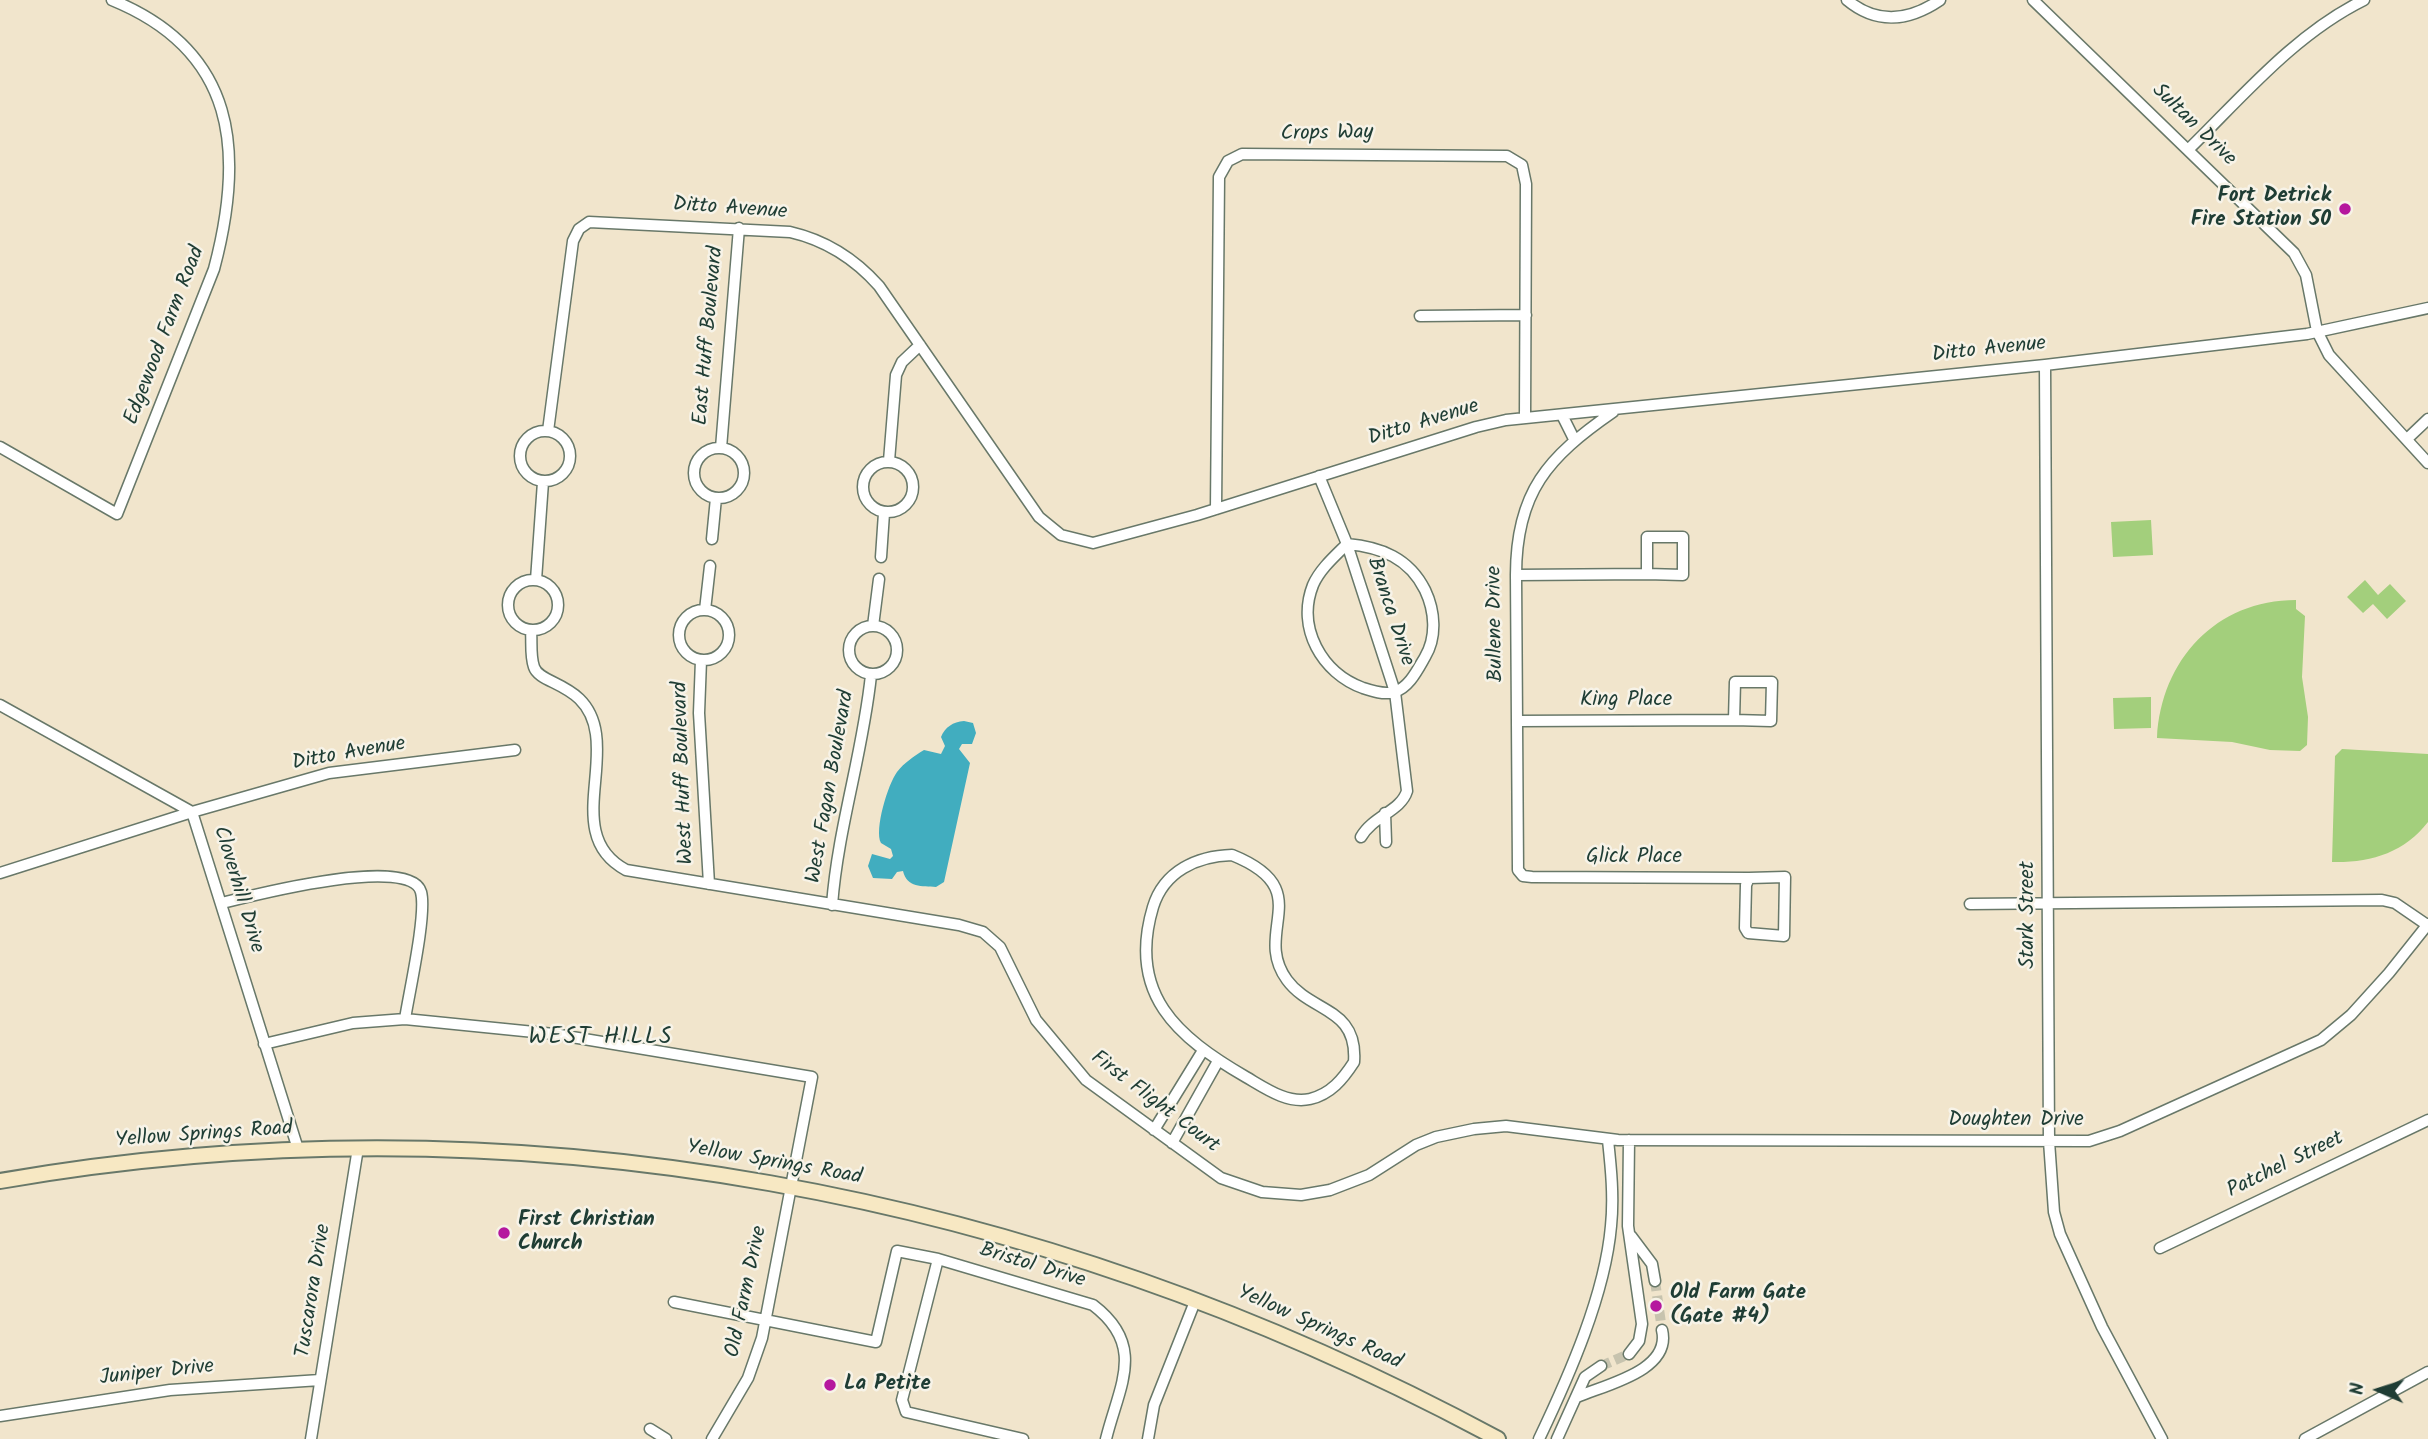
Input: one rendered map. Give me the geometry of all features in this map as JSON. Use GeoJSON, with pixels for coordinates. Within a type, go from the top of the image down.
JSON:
{"type":"FeatureCollection","features":[{"type":"Feature","properties":{"kind":"main road","name":"Yellow Springs Road"},"geometry":{"type":"LineString","coordinates":[[0,1181],[123,1162],[298,1149],[358,1148],[563,1156],[694,1170],[790,1185],[996,1233],[1075,1256],[1196,1298],[1333,1356],[1497,1439]]}},
{"type":"Feature","properties":{"kind":"street","name":"Edgewood Farm Road"},"geometry":{"type":"LineString","coordinates":[[0,447],[117,514],[214,269],[224,233],[229,135],[223,106],[204,72],[170,32],[140,12],[112,0]]}},
{"type":"Feature","properties":{"kind":"street"},"geometry":{"type":"LineString","coordinates":[[1847,0],[1858,9],[1885,19],[1910,15],[1940,0]]}},
{"type":"Feature","properties":{"kind":"street","name":"Sultan Drive"},"geometry":{"type":"LineString","coordinates":[[2033,0],[2294,253],[2306,275],[2317,331],[2329,355],[2428,463]]}},
{"type":"Feature","properties":{"kind":"street"},"geometry":{"type":"LineString","coordinates":[[2189,149],[2256,79],[2346,9],[2364,0]]}},
{"type":"Feature","properties":{"kind":"street","name":"Crops Way"},"geometry":{"type":"LineString","coordinates":[[1216,509],[1219,188],[1223,169],[1233,158],[1242,154],[1507,156],[1522,165],[1527,184],[1525,418]]}},
{"type":"Feature","properties":{"kind":"street","name":"Ditto Avenue"},"geometry":{"type":"LineString","coordinates":[[548,431],[573,241],[582,225],[589,222],[739,228],[806,236],[846,256],[879,286],[1039,517],[1061,535],[1093,543],[1216,509],[1476,426],[1525,418],[2045,365],[2317,331],[2428,308]]}},
{"type":"Feature","properties":{"kind":"street","name":"East Huff Boulevard"},"geometry":{"type":"LineString","coordinates":[[720,448],[739,228]]}},
{"type":"Feature","properties":{"kind":"street"},"geometry":{"type":"LineString","coordinates":[[1420,316],[1526,315]]}},
{"type":"Feature","properties":{"kind":"street"},"geometry":{"type":"LineString","coordinates":[[889,461],[897,375],[902,362],[920,345]]}},
{"type":"Feature","properties":{"kind":"street","name":"Stark Street"},"geometry":{"type":"LineString","coordinates":[[2045,365],[2049,1141],[2054,1212],[2060,1234],[2102,1327],[2162,1439]]}},
{"type":"Feature","properties":{"kind":"street","name":"Bullene Drive"},"geometry":{"type":"LineString","coordinates":[[1520,874],[1516,546],[1532,491],[1549,465],[1574,439],[1614,411]]}},
{"type":"Feature","properties":{"kind":"street"},"geometry":{"type":"LineString","coordinates":[[1562,415],[1574,439]]}},
{"type":"Feature","properties":{"kind":"street"},"geometry":{"type":"LineString","coordinates":[[2407,439],[2428,419]]}},
{"type":"Feature","properties":{"kind":"street"},"geometry":{"type":"LineString","coordinates":[[548,431],[565,440],[570,459],[561,476],[543,482],[526,472],[520,454],[530,437],[548,431]]}},
{"type":"Feature","properties":{"kind":"street","name":"East Huff Boulevard"},"geometry":{"type":"LineString","coordinates":[[720,448],[737,455],[742,462],[743,480],[733,494],[716,498],[700,488],[695,470],[703,454],[720,448]]}},
{"type":"Feature","properties":{"kind":"street"},"geometry":{"type":"LineString","coordinates":[[889,461],[902,466],[911,476],[913,490],[908,502],[898,511],[884,513],[872,508],[864,498],[862,485],[866,473],[876,464],[889,461]]}},
{"type":"Feature","properties":{"kind":"street","name":"Branca Drive"},"geometry":{"type":"LineString","coordinates":[[1319,476],[1347,544],[1395,692],[1407,791],[1404,800],[1368,825],[1361,836]]}},
{"type":"Feature","properties":{"kind":"street"},"geometry":{"type":"LineString","coordinates":[[536,580],[543,482]]}},
{"type":"Feature","properties":{"kind":"street"},"geometry":{"type":"LineString","coordinates":[[712,540],[716,498]]}},
{"type":"Feature","properties":{"kind":"street"},"geometry":{"type":"LineString","coordinates":[[881,557],[884,513]]}},
{"type":"Feature","properties":{"kind":"street"},"geometry":{"type":"LineString","coordinates":[[1516,575],[1647,575],[1683,575],[1683,537],[1647,537],[1647,575]]}},
{"type":"Feature","properties":{"kind":"street","name":"Branca Drive"},"geometry":{"type":"LineString","coordinates":[[1347,544],[1368,546],[1401,560],[1425,590],[1432,609],[1433,628],[1429,650],[1407,684],[1395,692],[1369,690],[1340,677],[1319,654],[1310,634],[1308,614],[1314,584],[1330,560],[1347,544]]}},
{"type":"Feature","properties":{"kind":"street"},"geometry":{"type":"LineString","coordinates":[[705,610],[710,566]]}},
{"type":"Feature","properties":{"kind":"street"},"geometry":{"type":"LineString","coordinates":[[873,626],[879,579]]}},
{"type":"Feature","properties":{"kind":"street"},"geometry":{"type":"LineString","coordinates":[[536,580],[553,589],[559,607],[550,624],[531,630],[514,621],[508,603],[517,585],[536,580]]}},
{"type":"Feature","properties":{"kind":"street","name":"West Huff Boulevard"},"geometry":{"type":"LineString","coordinates":[[705,610],[723,618],[729,637],[720,655],[701,660],[689,656],[681,646],[679,633],[683,621],[693,612],[705,610]]}},
{"type":"Feature","properties":{"kind":"street"},"geometry":{"type":"LineString","coordinates":[[873,626],[891,633],[898,652],[890,669],[871,675],[859,671],[851,662],[849,649],[852,638],[861,629],[873,626]]}},
{"type":"Feature","properties":{"kind":"street","name":"First Flight Court"},"geometry":{"type":"LineString","coordinates":[[531,630],[534,668],[538,674],[571,690],[589,712],[597,736],[592,821],[605,855],[626,870],[959,925],[991,937],[1003,954],[1036,1020],[1086,1080],[1221,1178],[1262,1192],[1301,1195],[1344,1185],[1369,1175],[1416,1144],[1474,1129],[1506,1126],[1613,1140]]}},
{"type":"Feature","properties":{"kind":"street","name":"West Huff Boulevard"},"geometry":{"type":"LineString","coordinates":[[701,660],[699,713],[709,884]]}},
{"type":"Feature","properties":{"kind":"street","name":"West Fagan Boulevard"},"geometry":{"type":"LineString","coordinates":[[832,905],[835,865],[866,721],[871,675]]}},
{"type":"Feature","properties":{"kind":"street","name":"King Place"},"geometry":{"type":"LineString","coordinates":[[1518,720],[1772,721],[1772,682],[1735,682],[1734,720]]}},
{"type":"Feature","properties":{"kind":"street","name":"Cloverhill Drive"},"geometry":{"type":"LineString","coordinates":[[0,705],[192,811],[298,1149]]}},
{"type":"Feature","properties":{"kind":"street","name":"Ditto Avenue"},"geometry":{"type":"LineString","coordinates":[[0,873],[192,811],[329,773],[515,750]]}},
{"type":"Feature","properties":{"kind":"street"},"geometry":{"type":"LineString","coordinates":[[1385,813],[1386,842]]}},
{"type":"Feature","properties":{"kind":"street"},"geometry":{"type":"LineString","coordinates":[[1232,855],[1266,874],[1276,887],[1280,900],[1277,960],[1286,979],[1298,991],[1339,1017],[1353,1042],[1354,1062],[1334,1087],[1308,1100],[1289,1098],[1269,1091],[1202,1052],[1169,1017],[1150,979],[1145,950],[1147,926],[1157,895],[1173,874],[1195,861],[1232,855]]}},
{"type":"Feature","properties":{"kind":"street","name":"Glick Place"},"geometry":{"type":"LineString","coordinates":[[1520,874],[1532,877],[1785,877],[1784,936],[1753,936],[1745,929],[1746,885],[1749,878]]}},
{"type":"Feature","properties":{"kind":"street"},"geometry":{"type":"LineString","coordinates":[[222,903],[319,880],[410,880],[417,884],[422,893],[420,929],[404,1019],[353,1023],[264,1044]]}},
{"type":"Feature","properties":{"kind":"street","name":"Doughten Drive"},"geometry":{"type":"LineString","coordinates":[[1613,1140],[2089,1141],[2120,1131],[2321,1040],[2351,1015],[2428,924],[2395,903],[2382,900],[1970,904]]}},
{"type":"Feature","properties":{"kind":"street","name":"Old Farm Drive"},"geometry":{"type":"LineString","coordinates":[[404,1019],[554,1034],[812,1077],[766,1320],[748,1378],[712,1439]]}},
{"type":"Feature","properties":{"kind":"street"},"geometry":{"type":"LineString","coordinates":[[1154,1130],[1202,1052]]}},
{"type":"Feature","properties":{"kind":"street"},"geometry":{"type":"LineString","coordinates":[[1171,1143],[1218,1061]]}},
{"type":"Feature","properties":{"kind":"street","name":"Patchel Street"},"geometry":{"type":"LineString","coordinates":[[2160,1248],[2428,1120]]}},
{"type":"Feature","properties":{"kind":"street"},"geometry":{"type":"LineString","coordinates":[[1539,1439],[1572,1370],[1602,1272],[1611,1227],[1613,1140]]}},
{"type":"Feature","properties":{"kind":"street"},"geometry":{"type":"LineString","coordinates":[[1629,1140],[1630,1235],[1642,1324],[1639,1341],[1629,1354]]}},
{"type":"Feature","properties":{"kind":"street","name":"Tuscarora Drive"},"geometry":{"type":"LineString","coordinates":[[311,1439],[358,1148]]}},
{"type":"Feature","properties":{"kind":"street"},"geometry":{"type":"LineString","coordinates":[[1630,1235],[1651,1264],[1655,1281]]}},
{"type":"Feature","properties":{"kind":"street","name":"Bristol Drive"},"geometry":{"type":"LineString","coordinates":[[766,1320],[876,1342],[897,1251],[938,1259],[1093,1305],[1105,1315],[1119,1335],[1126,1361],[1122,1389],[1106,1439]]}},
{"type":"Feature","properties":{"kind":"street"},"geometry":{"type":"LineString","coordinates":[[938,1259],[902,1400],[906,1412],[1023,1439]]}},
{"type":"Feature","properties":{"kind":"street"},"geometry":{"type":"LineString","coordinates":[[1148,1439],[1154,1405],[1196,1298]]}},
{"type":"Feature","properties":{"kind":"street"},"geometry":{"type":"LineString","coordinates":[[674,1302],[766,1320]]}},
{"type":"Feature","properties":{"kind":"street"},"geometry":{"type":"LineString","coordinates":[[1577,1397],[1643,1368],[1656,1359],[1663,1347],[1662,1330]]}},
{"type":"Feature","properties":{"kind":"street"},"geometry":{"type":"LineString","coordinates":[[1557,1439],[1590,1372],[1601,1366]]}},
{"type":"Feature","properties":{"kind":"street"},"geometry":{"type":"LineString","coordinates":[[2305,1439],[2428,1371]]}},
{"type":"Feature","properties":{"kind":"street","name":"Juniper Drive"},"geometry":{"type":"LineString","coordinates":[[0,1416],[170,1390],[320,1380]]}},
{"type":"Feature","properties":{"kind":"street"},"geometry":{"type":"LineString","coordinates":[[650,1429],[666,1439]]}},
{"type":"Feature","properties":{"kind":"green space"},"geometry":{"type":"Polygon","coordinates":[[[2151,520],[2153,555],[2113,557],[2111,522],[2151,520]]]}},
{"type":"Feature","properties":{"kind":"green space"},"geometry":{"type":"Polygon","coordinates":[[[2365,580],[2378,595],[2390,584],[2406,601],[2387,619],[2373,604],[2363,613],[2347,597],[2365,580]]]}},
{"type":"Feature","properties":{"kind":"green space"},"geometry":{"type":"Polygon","coordinates":[[[2296,600],[2296,609],[2305,616],[2302,677],[2308,717],[2307,745],[2300,751],[2270,750],[2232,742],[2157,738],[2161,710],[2169,684],[2182,660],[2198,640],[2218,623],[2241,611],[2267,603],[2296,600]]]}},
{"type":"Feature","properties":{"kind":"green space"},"geometry":{"type":"Polygon","coordinates":[[[2151,697],[2151,728],[2114,729],[2113,698],[2151,697]]]}},
{"type":"Feature","properties":{"kind":"green space"},"geometry":{"type":"Polygon","coordinates":[[[2342,749],[2428,754],[2428,822],[2419,833],[2397,849],[2360,861],[2332,862],[2335,756],[2342,749]]]}},
{"type":"Feature","properties":{"kind":"water"},"geometry":{"type":"Polygon","coordinates":[[[964,721],[973,723],[976,733],[972,744],[962,744],[959,749],[970,763],[944,882],[936,887],[916,885],[908,881],[903,871],[897,872],[892,879],[873,878],[868,866],[872,854],[890,859],[893,856],[891,849],[881,843],[879,828],[893,778],[903,766],[924,750],[941,754],[945,746],[941,737],[945,730],[964,721]]]}},
{"type":"Feature","properties":{"kind":"tunnel"},"geometry":{"type":"LineString","coordinates":[[1655,1281],[1662,1330]]}},
{"type":"Feature","properties":{"kind":"tunnel"},"geometry":{"type":"LineString","coordinates":[[1601,1366],[1629,1354]]}},
{"type":"Feature","properties":{"kind":"place","name":"Fort Detrick Fire Station 50"},"geometry":{"type":"Point","coordinates":[2345,209]}},
{"type":"Feature","properties":{"kind":"place","name":"First Christian Church"},"geometry":{"type":"Point","coordinates":[504,1233]}},
{"type":"Feature","properties":{"kind":"place","name":"Old Farm Gate (Gate #4)"},"geometry":{"type":"Point","coordinates":[1656,1306]}},
{"type":"Feature","properties":{"kind":"place","name":"La Petite"},"geometry":{"type":"Point","coordinates":[830,1385]}},
{"type":"Feature","properties":{"kind":"district","name":"WEST HILLS"},"geometry":{"type":"Point","coordinates":[601,1039]}}]}
